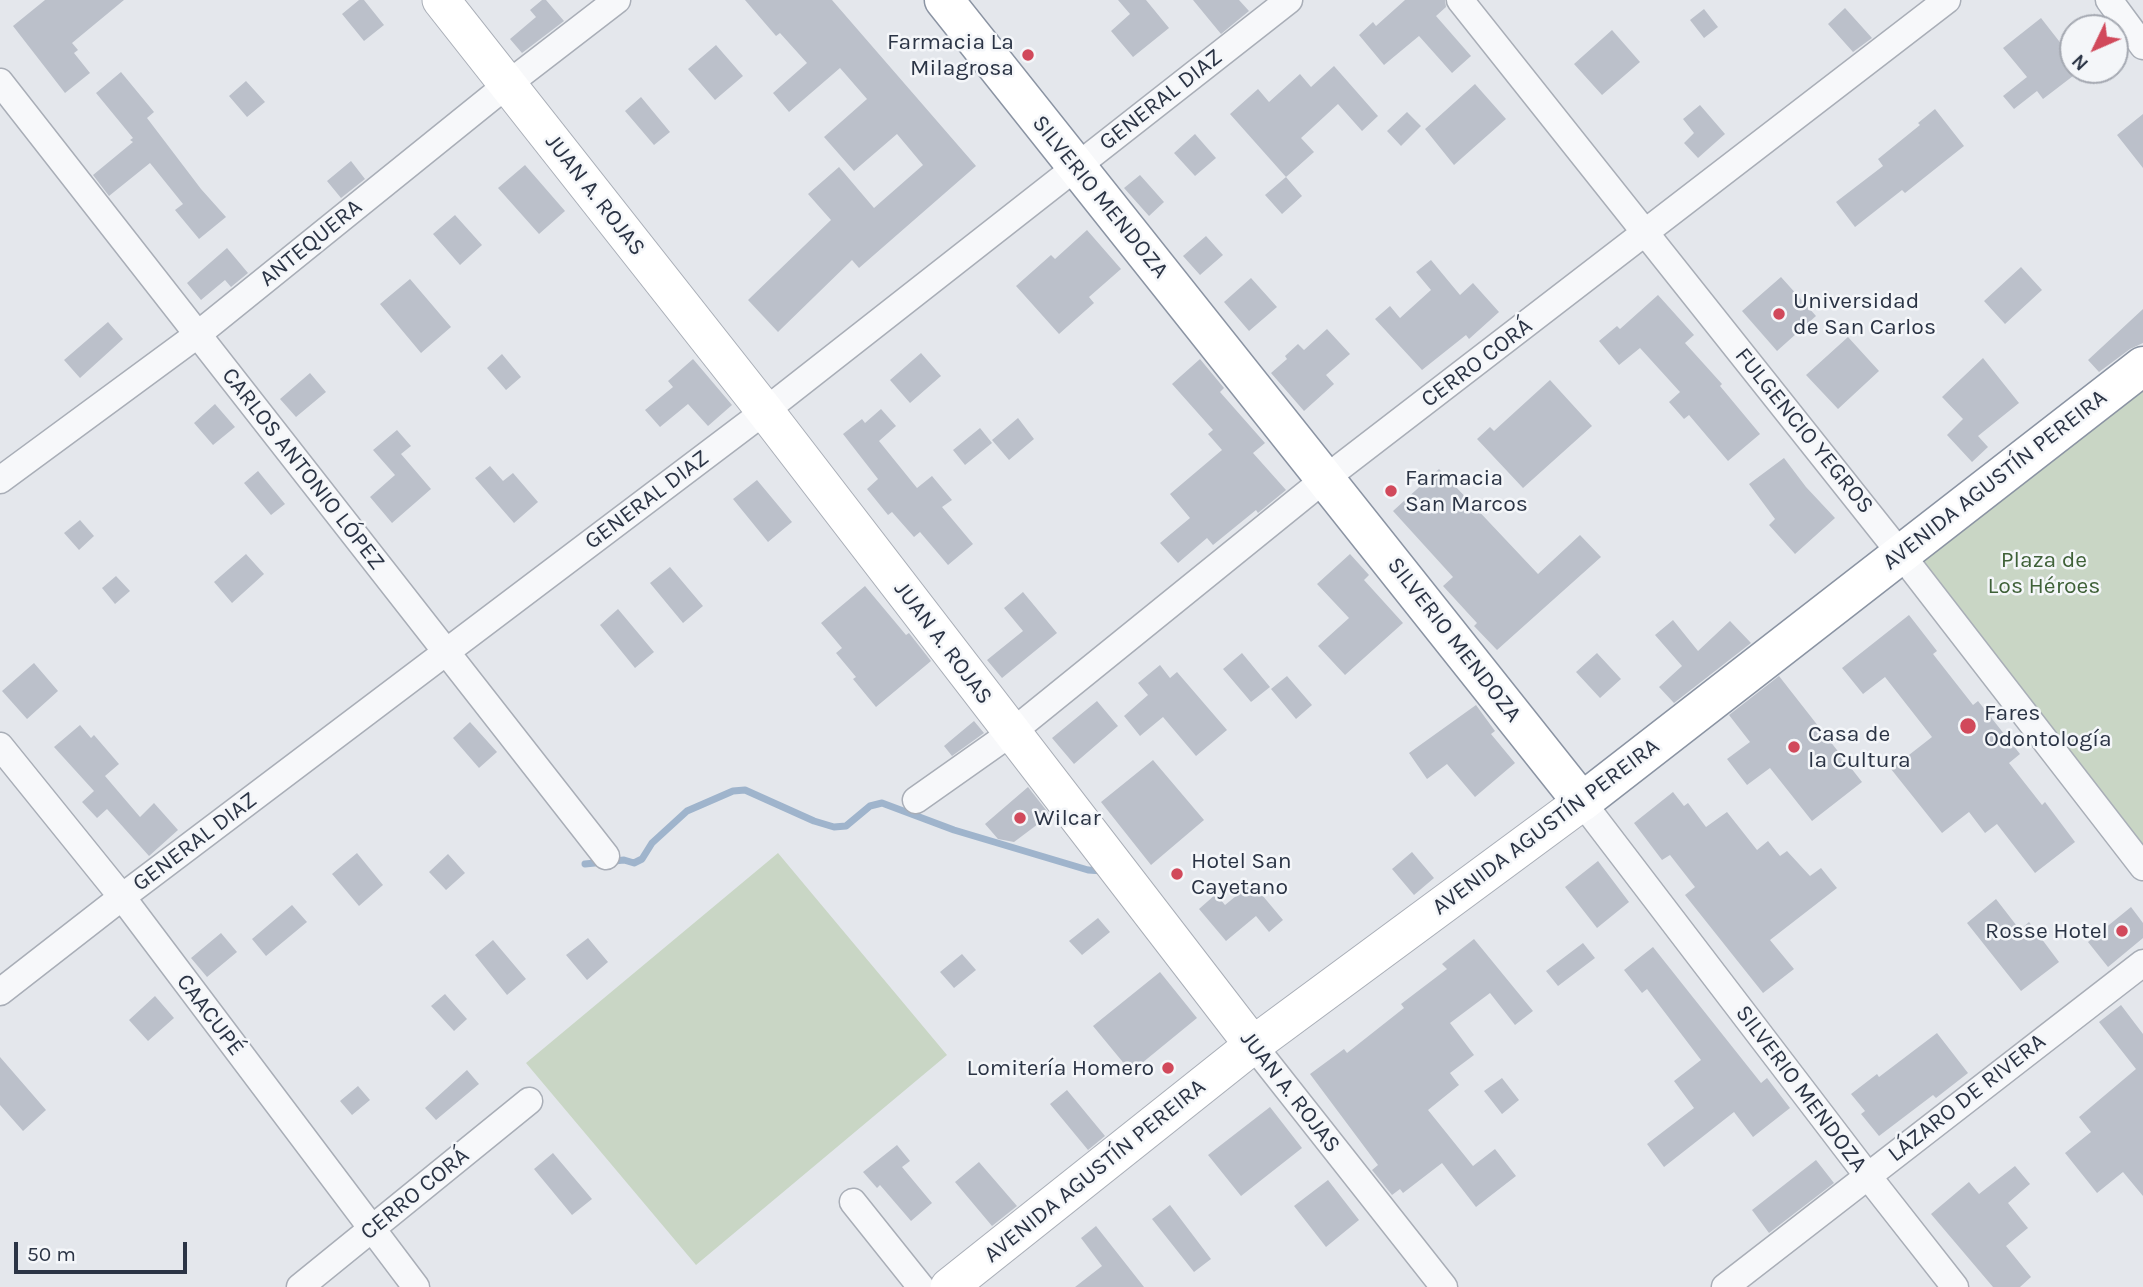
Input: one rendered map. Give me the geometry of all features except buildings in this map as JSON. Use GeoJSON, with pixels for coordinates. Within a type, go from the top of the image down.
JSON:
{"type":"FeatureCollection","features":[{"type":"Feature","properties":{"kind":"highway","name":"SILVERIO MENDOZA"},"geometry":{"type":"LineString","coordinates":[[944,0],[1582,802]]}},
{"type":"Feature","properties":{"kind":"highway","name":"AVENIDA AGUSTÍN PEREIRA"},"geometry":{"type":"LineString","coordinates":[[1582,802],[2143,366]]}},
{"type":"Feature","properties":{"kind":"street","name":"JUAN A. ROJAS"},"geometry":{"type":"LineString","coordinates":[[441,0],[765,411],[1011,733],[1444,1287]]}},
{"type":"Feature","properties":{"kind":"street","name":"ANTEQUERA"},"geometry":{"type":"LineString","coordinates":[[0,480],[197,335],[508,84],[617,0]]}},
{"type":"Feature","properties":{"kind":"street","name":"GENERAL DIAZ"},"geometry":{"type":"LineString","coordinates":[[0,992],[765,411],[1289,0]]}},
{"type":"Feature","properties":{"kind":"street","name":"FULGENCIO YEGROS"},"geometry":{"type":"LineString","coordinates":[[1460,0],[1900,553],[2143,867]]}},
{"type":"Feature","properties":{"kind":"street","name":"CERRO CORÁ"},"geometry":{"type":"LineString","coordinates":[[916,800],[1011,733],[1326,478],[1947,0]]}},
{"type":"Feature","properties":{"kind":"street"},"geometry":{"type":"LineString","coordinates":[[2109,0],[2143,46]]}},
{"type":"Feature","properties":{"kind":"street","name":"CARLOS ANTONIO LÓPEZ"},"geometry":{"type":"LineString","coordinates":[[0,82],[607,856]]}},
{"type":"Feature","properties":{"kind":"street","name":"CAACUPÉ"},"geometry":{"type":"LineString","coordinates":[[0,746],[122,897],[416,1287]]}},
{"type":"Feature","properties":{"kind":"street","name":"AVENIDA AGUSTÍN PEREIRA"},"geometry":{"type":"LineString","coordinates":[[949,1287],[1253,1045],[1582,802]]}},
{"type":"Feature","properties":{"kind":"street","name":"SILVERIO MENDOZA"},"geometry":{"type":"LineString","coordinates":[[1582,802],[1955,1287]]}},
{"type":"Feature","properties":{"kind":"street","name":"LÁZARO DE RIVERA"},"geometry":{"type":"LineString","coordinates":[[1725,1287],[2143,963]]}},
{"type":"Feature","properties":{"kind":"street","name":"CERRO CORÁ"},"geometry":{"type":"LineString","coordinates":[[300,1287],[530,1101]]}},
{"type":"Feature","properties":{"kind":"street"},"geometry":{"type":"LineString","coordinates":[[853,1202],[920,1287]]}},
{"type":"Feature","properties":{"kind":"green space","name":"Plaza de Los Héroes"},"geometry":{"type":"Polygon","coordinates":[[[2143,372],[2143,861],[1906,555],[2143,372]]]}},
{"type":"Feature","properties":{"kind":"green space"},"geometry":{"type":"Polygon","coordinates":[[[778,853],[947,1055],[696,1265],[526,1063],[778,853]]]}},
{"type":"Feature","properties":{"kind":"waterway"},"geometry":{"type":"LineString","coordinates":[[585,864],[624,860],[634,863],[642,859],[652,843],[687,811],[733,791],[745,790],[814,821],[834,827],[846,826],[870,806],[882,803],[954,830],[1088,870],[1103,871]]}},
{"type":"Feature","properties":{"kind":"place","name":"Farmacia La Milagrosa"},"geometry":{"type":"Point","coordinates":[1028,55]}},
{"type":"Feature","properties":{"kind":"place","name":"Universidad de San Carlos"},"geometry":{"type":"Point","coordinates":[1779,314]}},
{"type":"Feature","properties":{"kind":"place","name":"Farmacia San Marcos"},"geometry":{"type":"Point","coordinates":[1391,491]}},
{"type":"Feature","properties":{"kind":"place","name":"Fares Odontología"},"geometry":{"type":"Point","coordinates":[1968,726]}},
{"type":"Feature","properties":{"kind":"place","name":"Casa de la Cultura"},"geometry":{"type":"Point","coordinates":[1794,747]}},
{"type":"Feature","properties":{"kind":"place","name":"Wilcar"},"geometry":{"type":"Point","coordinates":[1020,818]}},
{"type":"Feature","properties":{"kind":"place","name":"Hotel San Cayetano"},"geometry":{"type":"Point","coordinates":[1177,874]}},
{"type":"Feature","properties":{"kind":"place","name":"Rosse Hotel"},"geometry":{"type":"Point","coordinates":[2122,931]}},
{"type":"Feature","properties":{"kind":"place","name":"Lomitería Homero"},"geometry":{"type":"Point","coordinates":[1168,1068]}}]}
